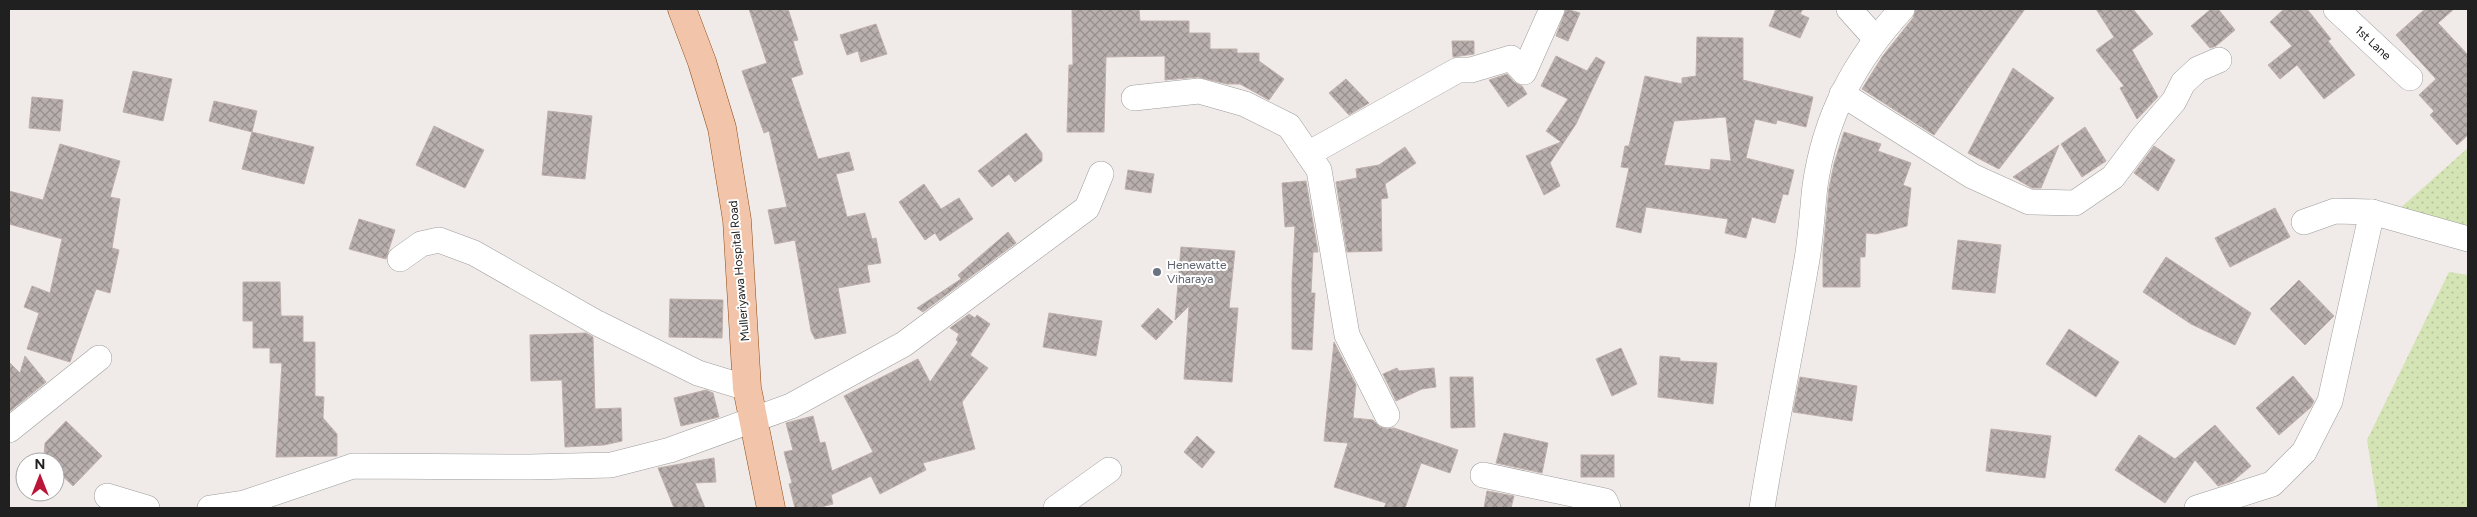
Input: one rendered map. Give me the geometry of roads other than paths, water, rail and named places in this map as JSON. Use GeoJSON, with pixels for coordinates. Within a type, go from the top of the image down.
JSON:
{"type":"FeatureCollection","features":[{"type":"Feature","properties":{"kind":"main road","name":"Mulleriyawa Hospital Road"},"geometry":{"type":"LineString","coordinates":[[682,9],[702,62],[722,128],[737,220],[747,388],[771,508]]}},
{"type":"Feature","properties":{"kind":"street"},"geometry":{"type":"LineString","coordinates":[[1308,154],[1458,70],[1471,70],[1510,58],[1524,72],[1552,9]]}},
{"type":"Feature","properties":{"kind":"street"},"geometry":{"type":"LineString","coordinates":[[1849,9],[1875,38]]}},
{"type":"Feature","properties":{"kind":"street"},"geometry":{"type":"LineString","coordinates":[[1762,508],[1776,418],[1807,263],[1815,184],[1825,136],[1842,94],[1875,38],[1902,9]]}},
{"type":"Feature","properties":{"kind":"street","name":"1st Lane"},"geometry":{"type":"LineString","coordinates":[[2336,9],[2410,78]]}},
{"type":"Feature","properties":{"kind":"street"},"geometry":{"type":"LineString","coordinates":[[1842,94],[1972,176],[2029,202],[2075,204],[2113,177],[2143,137],[2174,101],[2183,83],[2198,68],[2219,60]]}},
{"type":"Feature","properties":{"kind":"street"},"geometry":{"type":"LineString","coordinates":[[1134,98],[1199,91],[1245,104],[1289,126],[1318,170],[1347,335],[1387,416]]}},
{"type":"Feature","properties":{"kind":"street"},"geometry":{"type":"LineString","coordinates":[[210,508],[244,503],[354,466],[530,467],[611,465],[670,450],[753,421],[791,406],[904,344],[1087,208],[1101,174]]}},
{"type":"Feature","properties":{"kind":"street"},"geometry":{"type":"LineString","coordinates":[[2304,222],[2334,211],[2372,212],[2468,239]]}},
{"type":"Feature","properties":{"kind":"street"},"geometry":{"type":"LineString","coordinates":[[2197,508],[2226,504],[2272,484],[2304,452],[2309,444],[2330,402],[2372,212]]}},
{"type":"Feature","properties":{"kind":"street"},"geometry":{"type":"LineString","coordinates":[[400,259],[421,244],[439,240],[474,253],[597,323],[698,373],[747,388]]}},
{"type":"Feature","properties":{"kind":"street"},"geometry":{"type":"LineString","coordinates":[[9,430],[99,358]]}},
{"type":"Feature","properties":{"kind":"street"},"geometry":{"type":"LineString","coordinates":[[1056,508],[1109,470]]}},
{"type":"Feature","properties":{"kind":"street"},"geometry":{"type":"LineString","coordinates":[[1483,475],[1605,501],[1608,508]]}},
{"type":"Feature","properties":{"kind":"street"},"geometry":{"type":"LineString","coordinates":[[107,496],[148,508]]}},
{"type":"Feature","properties":{"kind":"place","name":"Henewatte Viharaya"},"geometry":{"type":"Point","coordinates":[1157,272]}}]}
